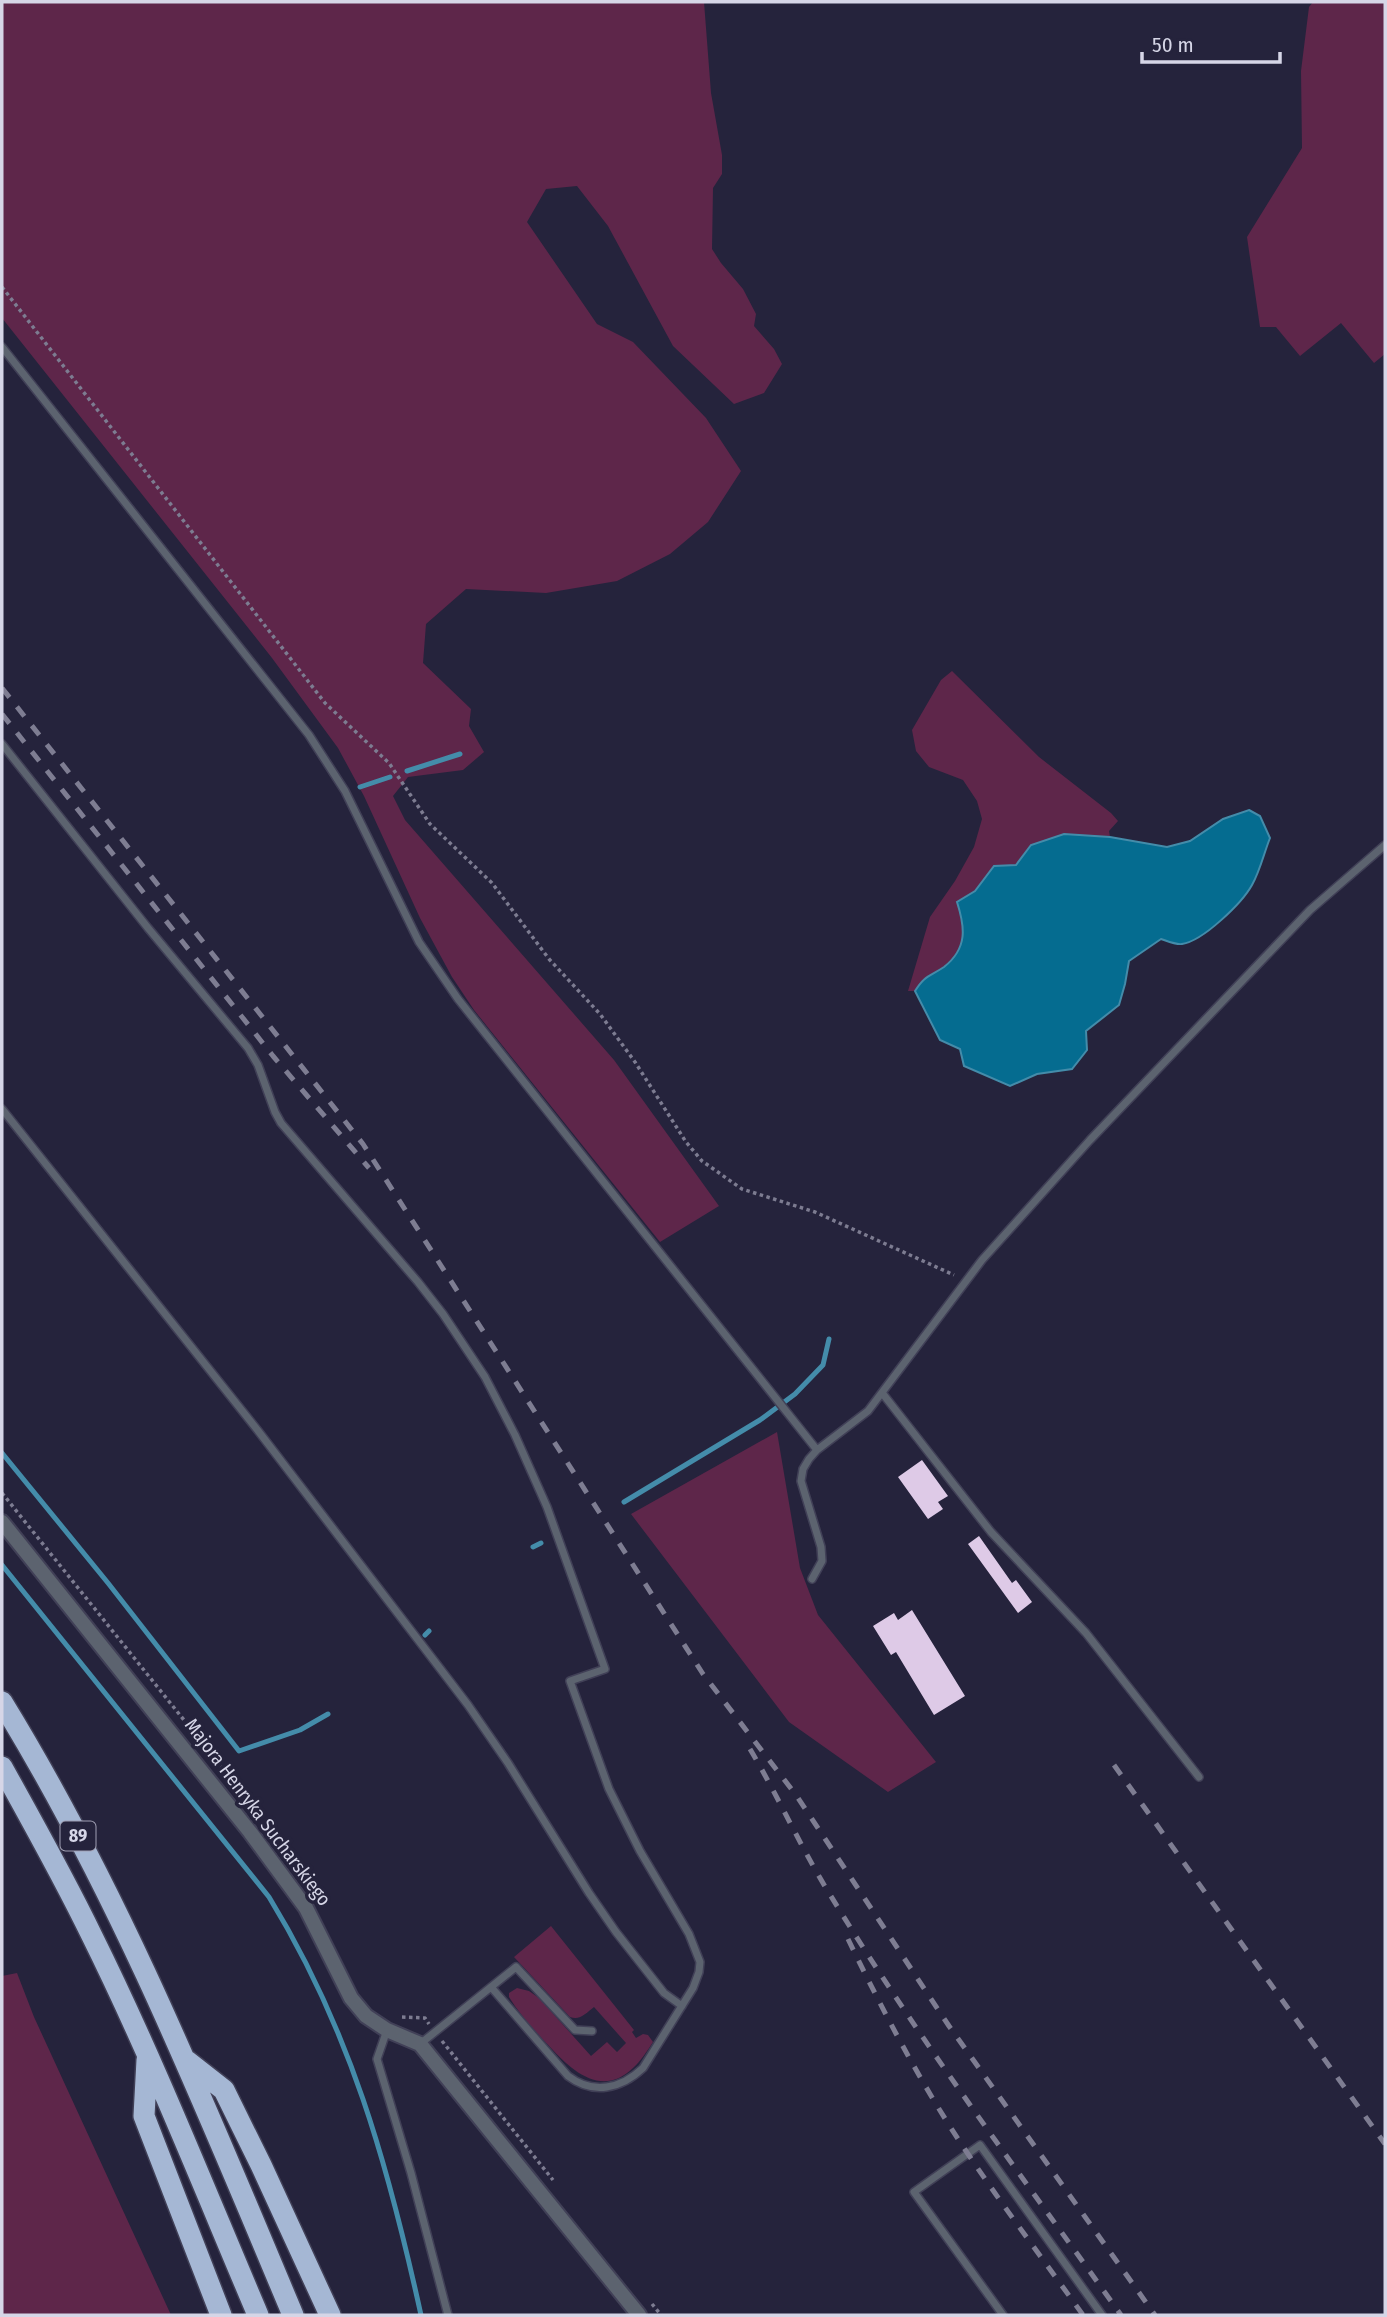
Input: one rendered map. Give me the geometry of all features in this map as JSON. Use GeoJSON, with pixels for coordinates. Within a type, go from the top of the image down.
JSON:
{"type":"FeatureCollection","features":[{"type":"Feature","properties":{"kind":"highway","name":"89"},"geometry":{"type":"LineString","coordinates":[[2,1702],[83,1843],[186,2060],[223,2090],[261,2165],[330,2315]]}},
{"type":"Feature","properties":{"kind":"highway","name":"89"},"geometry":{"type":"LineString","coordinates":[[2,1767],[92,1936],[148,2054],[144,2116],[221,2315]]}},
{"type":"Feature","properties":{"kind":"highway"},"geometry":{"type":"LineString","coordinates":[[148,2054],[258,2315]]}},
{"type":"Feature","properties":{"kind":"highway"},"geometry":{"type":"LineString","coordinates":[[186,2060],[293,2315]]}},
{"type":"Feature","properties":{"kind":"street","name":"Majora Henryka Sucharskiego"},"geometry":{"type":"LineString","coordinates":[[2,1522],[250,1832],[306,1908],[351,1998],[366,2016],[387,2030],[420,2044],[639,2315]]}},
{"type":"Feature","properties":{"kind":"lane"},"geometry":{"type":"LineString","coordinates":[[2,347],[309,735],[345,791],[419,942],[458,999],[817,1450]]}},
{"type":"Feature","properties":{"kind":"lane"},"geometry":{"type":"LineString","coordinates":[[2,744],[248,1048],[258,1065],[281,1123],[392,1250],[464,1343],[500,1405],[547,1507],[605,1669],[569,1681],[623,1819],[696,1950],[700,1962],[699,1972],[693,1988],[643,2068],[632,2079],[618,2086],[591,2088],[578,2084],[568,2076],[491,1987]]}},
{"type":"Feature","properties":{"kind":"lane"},"geometry":{"type":"LineString","coordinates":[[812,1579],[822,1561],[821,1547],[801,1481],[803,1469],[817,1450],[868,1411],[883,1394],[965,1281],[1090,1140],[1310,910],[1385,845]]}},
{"type":"Feature","properties":{"kind":"lane"},"geometry":{"type":"LineString","coordinates":[[2,1109],[259,1433],[468,1705],[616,1932],[664,1993],[682,2006]]}},
{"type":"Feature","properties":{"kind":"lane"},"geometry":{"type":"LineString","coordinates":[[883,1394],[991,1532],[1086,1633],[1199,1777]]}},
{"type":"Feature","properties":{"kind":"lane"},"geometry":{"type":"LineString","coordinates":[[420,2044],[516,1967],[575,2030],[592,2031]]}},
{"type":"Feature","properties":{"kind":"lane"},"geometry":{"type":"LineString","coordinates":[[387,2030],[377,2059],[411,2173],[448,2315]]}},
{"type":"Feature","properties":{"kind":"lane"},"geometry":{"type":"LineString","coordinates":[[1003,2315],[915,2192],[980,2145],[1102,2315]]}},
{"type":"Feature","properties":{"kind":"path"},"geometry":{"type":"LineString","coordinates":[[2,287],[325,703],[389,763],[430,824],[492,883],[550,959],[600,1014],[702,1160],[742,1189],[815,1212],[932,1263],[965,1281]]}},
{"type":"Feature","properties":{"kind":"shaded area"},"geometry":{"type":"Polygon","coordinates":[[[2,2],[704,2],[711,93],[722,155],[722,174],[713,188],[712,249],[743,289],[756,314],[754,326],[774,349],[782,364],[764,393],[734,404],[673,346],[608,226],[577,186],[546,189],[527,222],[597,324],[633,342],[706,418],[741,471],[708,522],[670,554],[617,581],[546,593],[466,589],[426,624],[423,663],[471,709],[469,726],[484,752],[463,770],[408,777],[393,796],[405,820],[614,1060],[719,1206],[660,1242],[474,1010],[452,977],[420,918],[364,796],[338,748],[272,658],[2,318],[2,2]]]}},
{"type":"Feature","properties":{"kind":"shaded area"},"geometry":{"type":"Polygon","coordinates":[[[1313,2],[1385,2],[1385,354],[1374,363],[1341,323],[1300,356],[1276,327],[1260,327],[1247,237],[1302,148],[1301,71],[1309,7],[1313,2]]]}},
{"type":"Feature","properties":{"kind":"shaded area"},"geometry":{"type":"Polygon","coordinates":[[[952,671],[1039,757],[1118,821],[1109,831],[1110,837],[1064,834],[1031,845],[1016,865],[994,867],[975,891],[957,902],[962,920],[962,937],[957,953],[944,967],[925,979],[915,991],[908,991],[930,917],[974,847],[982,819],[977,801],[963,780],[929,767],[916,751],[912,730],[941,680],[952,671]]]}},
{"type":"Feature","properties":{"kind":"shaded area"},"geometry":{"type":"Polygon","coordinates":[[[777,1432],[800,1568],[818,1615],[936,1762],[888,1792],[789,1722],[631,1514],[777,1432]]]}},
{"type":"Feature","properties":{"kind":"shaded area"},"geometry":{"type":"Polygon","coordinates":[[[551,1926],[634,2030],[632,2032],[636,2038],[643,2034],[648,2035],[653,2042],[639,2062],[621,2077],[599,2081],[588,2078],[568,2065],[523,2017],[509,1997],[509,1993],[517,1988],[529,1991],[539,1998],[591,2056],[607,2042],[617,2052],[626,2043],[594,2007],[580,2017],[570,2017],[514,1957],[551,1926]]]}},
{"type":"Feature","properties":{"kind":"shaded area"},"geometry":{"type":"Polygon","coordinates":[[[17,1973],[34,2017],[171,2315],[2,2315],[2,1976],[17,1973]]]}},
{"type":"Feature","properties":{"kind":"water"},"geometry":{"type":"Polygon","coordinates":[[[1249,810],[1260,816],[1270,838],[1247,893],[1231,911],[1200,936],[1182,944],[1161,939],[1129,961],[1119,1005],[1086,1031],[1087,1050],[1072,1069],[1037,1074],[1010,1086],[964,1066],[960,1049],[940,1040],[915,991],[925,979],[952,960],[961,945],[963,929],[957,902],[975,891],[994,866],[1016,865],[1031,845],[1064,834],[1110,837],[1167,847],[1190,841],[1223,819],[1249,810]]]}},
{"type":"Feature","properties":{"kind":"building"},"geometry":{"type":"Polygon","coordinates":[[[922,1460],[948,1496],[938,1502],[943,1509],[928,1519],[898,1477],[922,1460]]]}},
{"type":"Feature","properties":{"kind":"building"},"geometry":{"type":"Polygon","coordinates":[[[979,1536],[1012,1583],[1016,1580],[1032,1602],[1018,1613],[968,1544],[979,1536]]]}},
{"type":"Feature","properties":{"kind":"building"},"geometry":{"type":"Polygon","coordinates":[[[912,1610],[965,1696],[934,1715],[896,1652],[891,1655],[873,1626],[894,1613],[898,1620],[912,1610]]]}},
{"type":"Feature","properties":{"kind":"waterway"},"geometry":{"type":"LineString","coordinates":[[407,771],[460,754]]}},
{"type":"Feature","properties":{"kind":"waterway"},"geometry":{"type":"LineString","coordinates":[[360,787],[390,777]]}},
{"type":"Feature","properties":{"kind":"waterway"},"geometry":{"type":"LineString","coordinates":[[624,1502],[760,1420],[795,1394],[823,1365],[829,1339]]}},
{"type":"Feature","properties":{"kind":"waterway"},"geometry":{"type":"LineString","coordinates":[[2,1453],[239,1751],[300,1730],[328,1714]]}},
{"type":"Feature","properties":{"kind":"waterway"},"geometry":{"type":"LineString","coordinates":[[533,1547],[541,1543]]}},
{"type":"Feature","properties":{"kind":"waterway"},"geometry":{"type":"LineString","coordinates":[[2,1565],[269,1897],[297,1947],[322,1997],[363,2099],[395,2205],[421,2315]]}},
{"type":"Feature","properties":{"kind":"waterway"},"geometry":{"type":"LineString","coordinates":[[425,1635],[429,1631]]}},
{"type":"Feature","properties":{"kind":"railway"},"geometry":{"type":"LineString","coordinates":[[2,688],[363,1144],[703,1674],[796,1795],[949,2026],[1155,2315]]}},
{"type":"Feature","properties":{"kind":"railway"},"geometry":{"type":"LineString","coordinates":[[2,714],[273,1056],[369,1168]]}},
{"type":"Feature","properties":{"kind":"railway"},"geometry":{"type":"LineString","coordinates":[[750,1749],[818,1875],[898,2001],[1121,2315]]}},
{"type":"Feature","properties":{"kind":"railway"},"geometry":{"type":"LineString","coordinates":[[1114,1765],[1385,2144]]}},
{"type":"Feature","properties":{"kind":"railway"},"geometry":{"type":"LineString","coordinates":[[848,1939],[904,2049],[951,2128],[1083,2315]]}}]}
